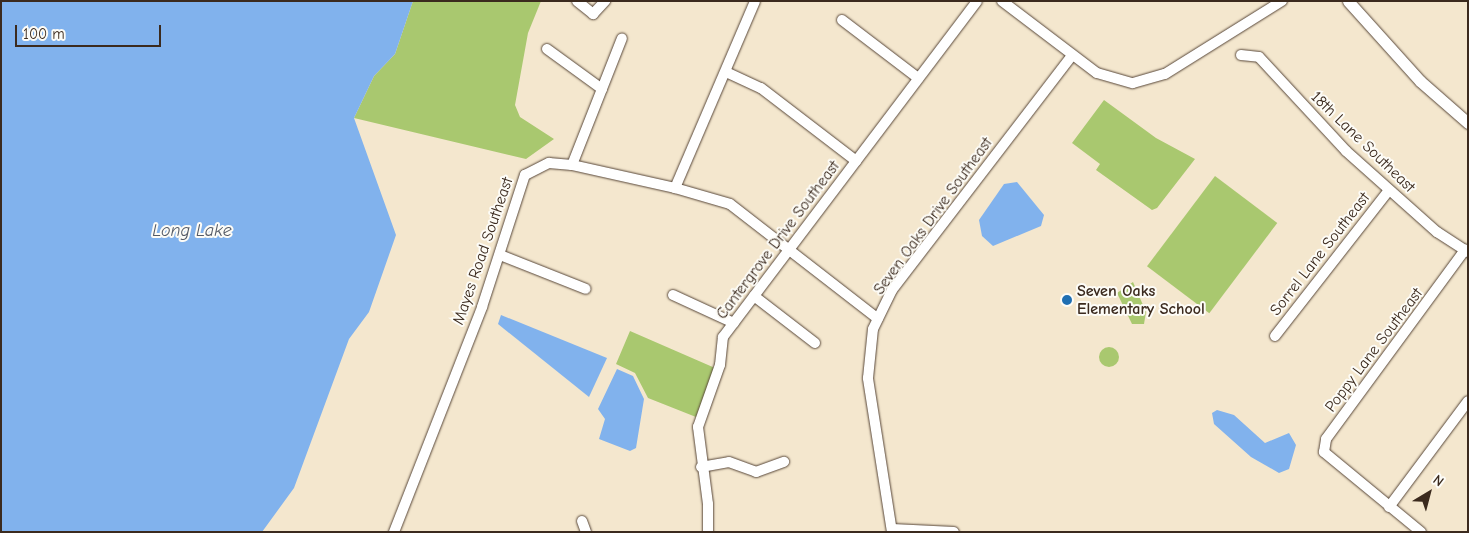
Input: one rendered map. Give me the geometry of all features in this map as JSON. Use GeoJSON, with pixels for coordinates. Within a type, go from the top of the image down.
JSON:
{"type":"FeatureCollection","features":[{"type":"Feature","properties":{"kind":"street"},"geometry":{"type":"LineString","coordinates":[[577,1],[593,14],[605,1]]}},
{"type":"Feature","properties":{"kind":"street"},"geometry":{"type":"LineString","coordinates":[[675,188],[755,1]]}},
{"type":"Feature","properties":{"kind":"street","name":"Cantergrove Drive Southeast"},"geometry":{"type":"LineString","coordinates":[[708,532],[708,504],[701,467],[698,427],[720,365],[724,337],[977,1]]}},
{"type":"Feature","properties":{"kind":"street"},"geometry":{"type":"LineString","coordinates":[[1002,1],[1072,55],[1116,81],[1151,80],[1282,1]]}},
{"type":"Feature","properties":{"kind":"street"},"geometry":{"type":"LineString","coordinates":[[1348,1],[1420,81],[1468,123]]}},
{"type":"Feature","properties":{"kind":"street"},"geometry":{"type":"LineString","coordinates":[[842,20],[918,78]]}},
{"type":"Feature","properties":{"kind":"street"},"geometry":{"type":"LineString","coordinates":[[572,165],[622,38]]}},
{"type":"Feature","properties":{"kind":"street"},"geometry":{"type":"LineString","coordinates":[[547,49],[602,88]]}},
{"type":"Feature","properties":{"kind":"street","name":"18th Lane Southeast"},"geometry":{"type":"LineString","coordinates":[[1240,54],[1258,57],[1389,190],[1467,251]]}},
{"type":"Feature","properties":{"kind":"street","name":"Seven Oaks Drive Southeast"},"geometry":{"type":"LineString","coordinates":[[892,530],[868,378],[868,347],[878,319],[892,290],[1072,55]]}},
{"type":"Feature","properties":{"kind":"street"},"geometry":{"type":"LineString","coordinates":[[726,72],[761,88],[856,161]]}},
{"type":"Feature","properties":{"kind":"street","name":"Mayes Road Southeast"},"geometry":{"type":"LineString","coordinates":[[394,532],[500,255],[525,175],[550,164],[572,165],[675,188],[730,204],[878,319]]}},
{"type":"Feature","properties":{"kind":"street","name":"Sorrel Lane Southeast"},"geometry":{"type":"LineString","coordinates":[[1275,336],[1389,190]]}},
{"type":"Feature","properties":{"kind":"street","name":"Poppy Lane Southeast"},"geometry":{"type":"LineString","coordinates":[[1389,507],[1337,467],[1324,452],[1326,439],[1467,251]]}},
{"type":"Feature","properties":{"kind":"street"},"geometry":{"type":"LineString","coordinates":[[500,255],[586,288]]}},
{"type":"Feature","properties":{"kind":"street"},"geometry":{"type":"LineString","coordinates":[[673,296],[734,323]]}},
{"type":"Feature","properties":{"kind":"street"},"geometry":{"type":"LineString","coordinates":[[754,296],[815,343]]}},
{"type":"Feature","properties":{"kind":"street"},"geometry":{"type":"LineString","coordinates":[[1421,532],[1389,507],[1468,401]]}},
{"type":"Feature","properties":{"kind":"street"},"geometry":{"type":"LineString","coordinates":[[701,467],[729,462],[756,472],[784,462]]}},
{"type":"Feature","properties":{"kind":"street"},"geometry":{"type":"LineString","coordinates":[[582,521],[586,532]]}},
{"type":"Feature","properties":{"kind":"street"},"geometry":{"type":"LineString","coordinates":[[892,530],[954,532]]}},
{"type":"Feature","properties":{"kind":"green space"},"geometry":{"type":"Polygon","coordinates":[[[413,1],[541,1],[528,33],[515,105],[520,117],[554,139],[526,159],[354,118],[374,76],[395,54],[413,1]]]}},
{"type":"Feature","properties":{"kind":"green space"},"geometry":{"type":"Polygon","coordinates":[[[1104,100],[1156,138],[1195,159],[1157,208],[1152,210],[1096,170],[1100,164],[1072,143],[1104,100]]]}},
{"type":"Feature","properties":{"kind":"green space"},"geometry":{"type":"Polygon","coordinates":[[[1215,176],[1277,223],[1209,313],[1147,266],[1215,176]]]}},
{"type":"Feature","properties":{"kind":"green space"},"geometry":{"type":"Polygon","coordinates":[[[1133,282],[1146,312],[1144,324],[1132,324],[1117,293],[1133,282]]]}},
{"type":"Feature","properties":{"kind":"green space"},"geometry":{"type":"Polygon","coordinates":[[[630,331],[715,368],[696,417],[648,398],[635,373],[616,364],[630,331]]]}},
{"type":"Feature","properties":{"kind":"green space"},"geometry":{"type":"Polygon","coordinates":[[[1109,347],[1116,350],[1119,357],[1116,364],[1109,367],[1102,364],[1099,357],[1102,350],[1109,347]]]}},
{"type":"Feature","properties":{"kind":"water","name":"Long Lake"},"geometry":{"type":"Polygon","coordinates":[[[1,1],[413,1],[395,54],[374,76],[354,118],[396,235],[369,312],[349,339],[294,488],[262,532],[1,532],[1,1]]]}},
{"type":"Feature","properties":{"kind":"water"},"geometry":{"type":"Polygon","coordinates":[[[1017,182],[1044,215],[1041,226],[993,246],[982,236],[979,220],[1004,184],[1017,182]]]}},
{"type":"Feature","properties":{"kind":"water"},"geometry":{"type":"Polygon","coordinates":[[[501,315],[607,358],[589,397],[498,324],[501,315]]]}},
{"type":"Feature","properties":{"kind":"water"},"geometry":{"type":"Polygon","coordinates":[[[617,369],[633,376],[644,399],[636,448],[630,451],[599,439],[605,419],[598,409],[617,369]]]}},
{"type":"Feature","properties":{"kind":"water"},"geometry":{"type":"Polygon","coordinates":[[[1217,410],[1234,415],[1265,443],[1289,433],[1296,445],[1289,469],[1279,473],[1251,457],[1214,424],[1212,413],[1217,410]]]}},
{"type":"Feature","properties":{"kind":"place","name":"Seven Oaks Elementary School"},"geometry":{"type":"Point","coordinates":[1067,300]}}]}
